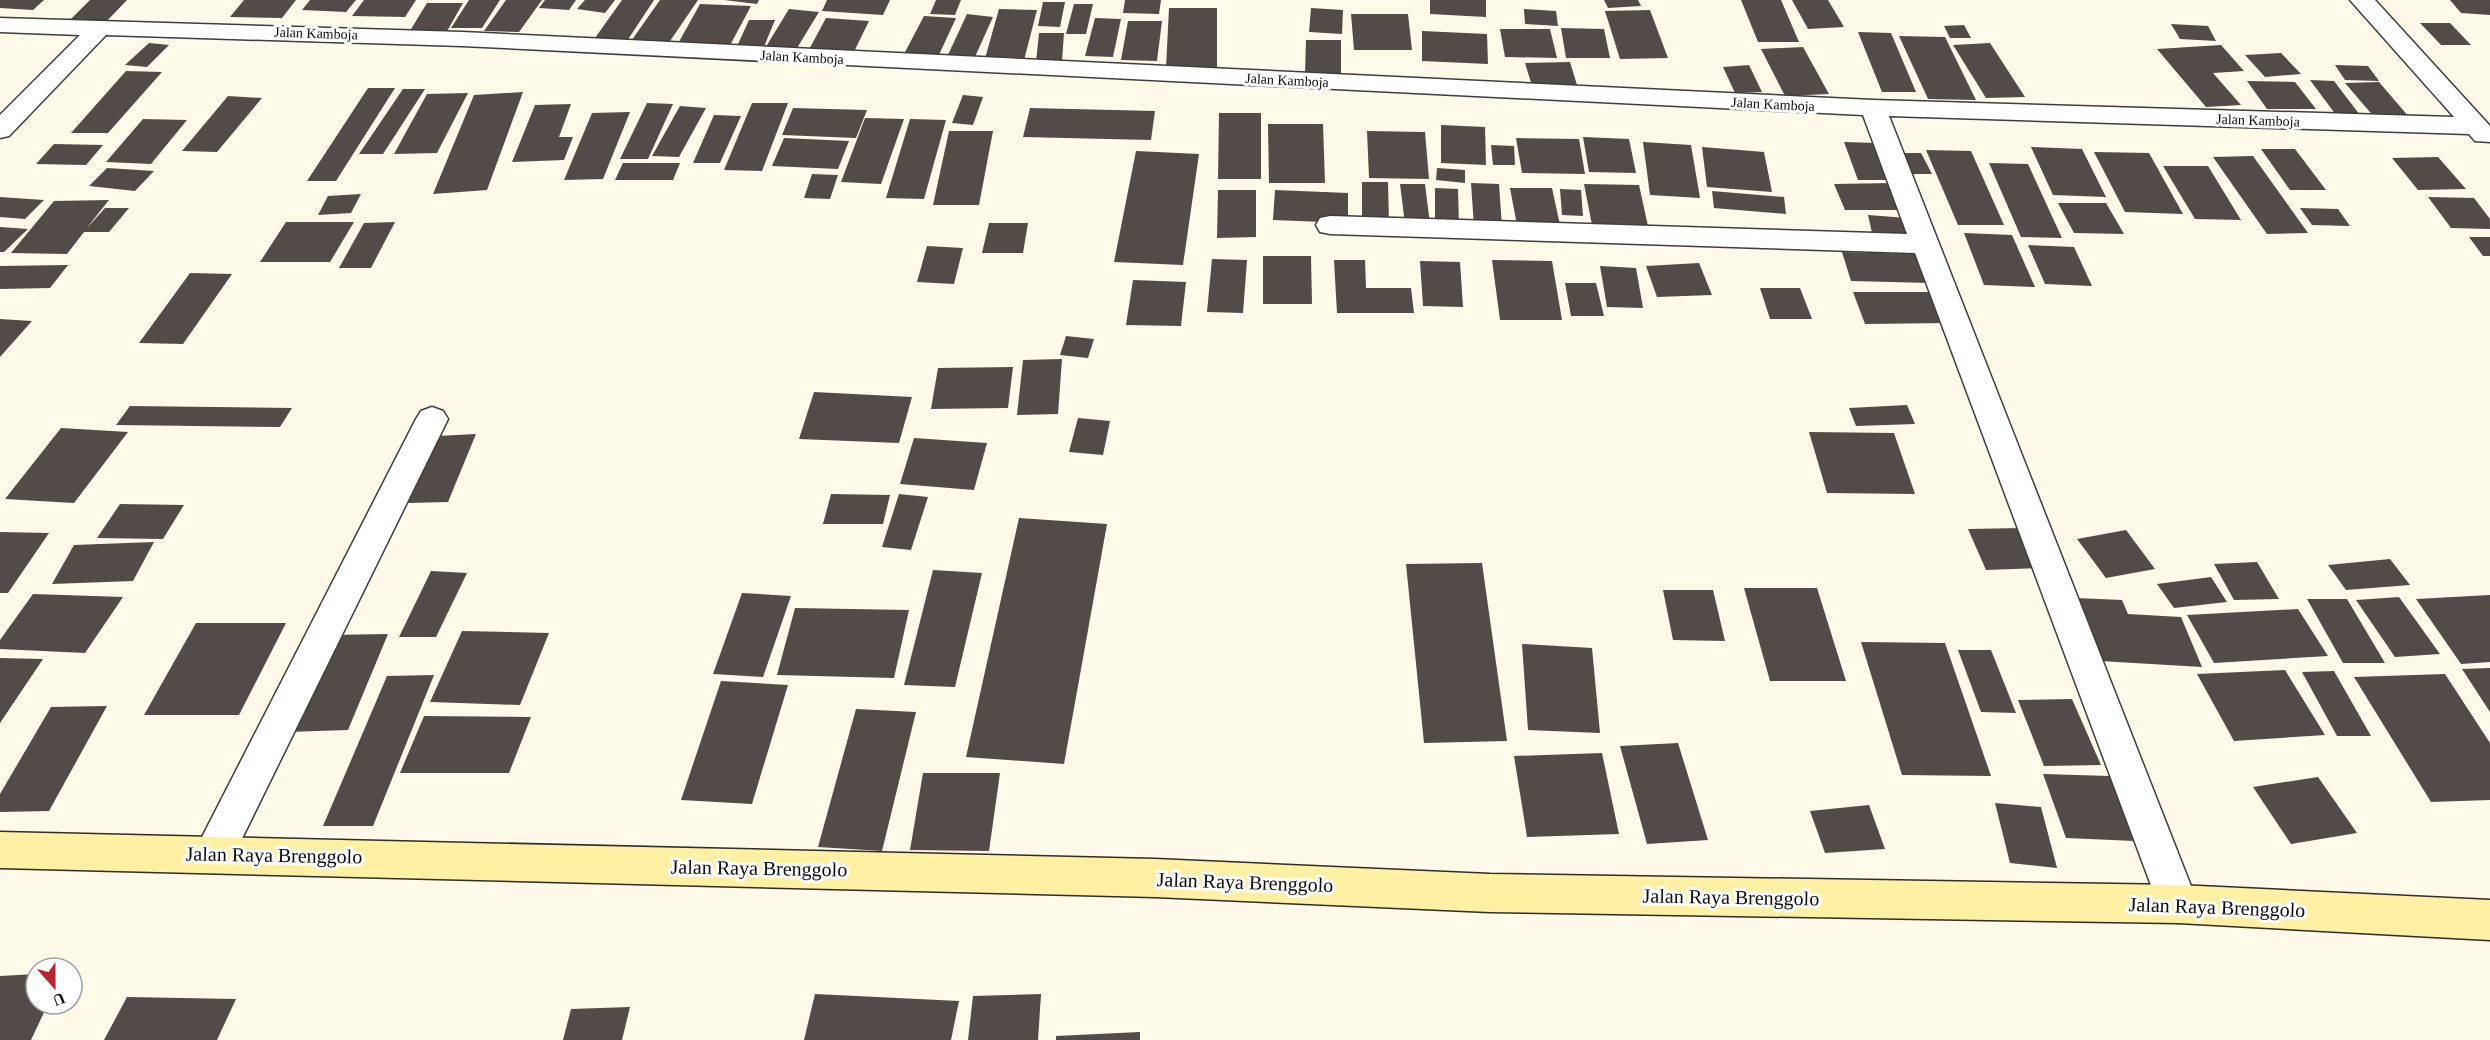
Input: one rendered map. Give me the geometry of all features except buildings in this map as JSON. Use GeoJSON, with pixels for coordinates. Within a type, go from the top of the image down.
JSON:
{"type":"FeatureCollection","features":[{"type":"Feature","properties":{"kind":"main road","name":"Jalan Raya Brenggolo"},"geometry":{"type":"LineString","coordinates":[[0,850],[1155,878],[1490,893],[2178,904],[2490,920]]}},
{"type":"Feature","properties":{"kind":"street"},"geometry":{"type":"LineString","coordinates":[[2362,0],[2482,133]]}},
{"type":"Feature","properties":{"kind":"street","name":"Jalan Kamboja"},"geometry":{"type":"LineString","coordinates":[[0,25],[473,39],[1874,108],[2482,133]]}},
{"type":"Feature","properties":{"kind":"street"},"geometry":{"type":"LineString","coordinates":[[0,130],[100,28]]}},
{"type":"Feature","properties":{"kind":"street"},"geometry":{"type":"LineString","coordinates":[[1874,108],[2178,904]]}},
{"type":"Feature","properties":{"kind":"street"},"geometry":{"type":"LineString","coordinates":[[1330,225],[1925,244]]}},
{"type":"Feature","properties":{"kind":"street"},"geometry":{"type":"LineString","coordinates":[[214,854],[432,419]]}}]}
